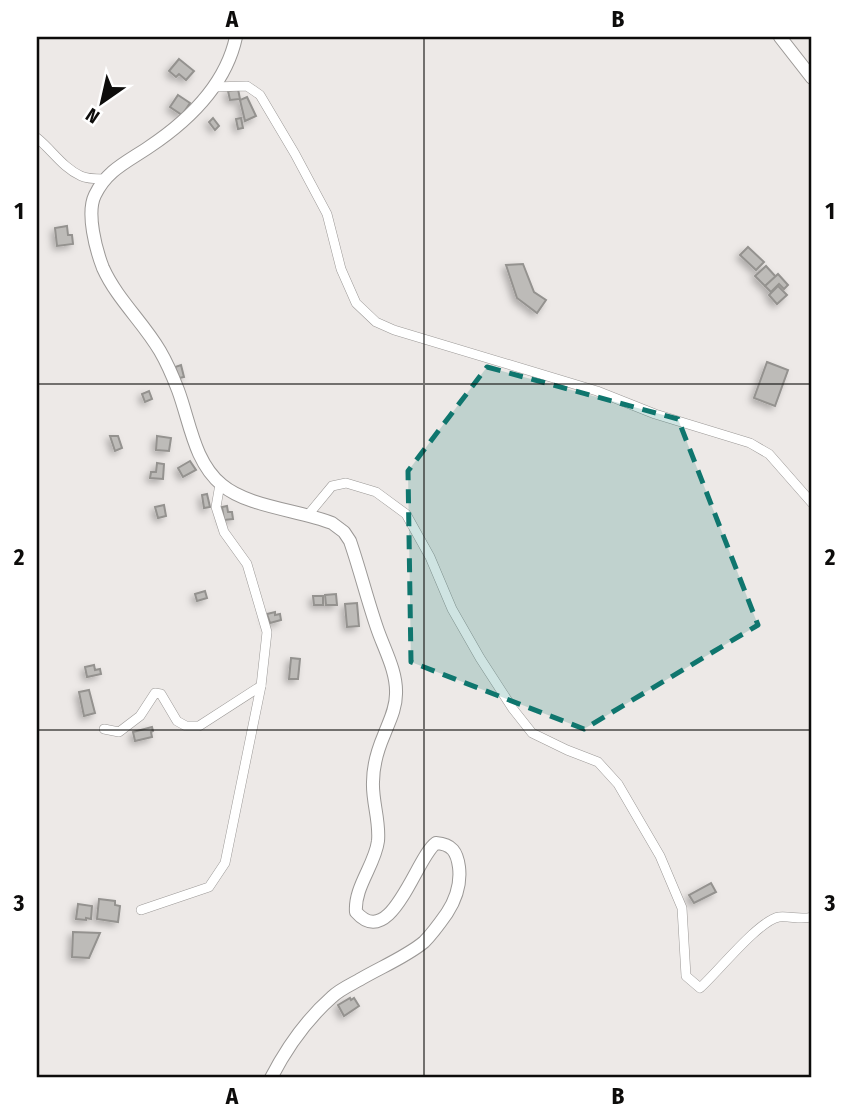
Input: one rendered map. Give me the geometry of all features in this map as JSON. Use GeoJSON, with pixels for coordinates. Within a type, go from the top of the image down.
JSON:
{"type":"FeatureCollection","features":[{"type":"Feature","properties":{"kind":"main road"},"geometry":{"type":"LineString","coordinates":[[236,37],[228,63],[213,87],[192,112],[168,134],[104,179],[94,196],[90,214],[98,251],[118,295],[159,350],[178,390],[194,440],[212,476],[234,494],[324,520],[338,527],[350,541],[368,602],[393,670],[397,696],[374,770],[378,842],[360,890],[356,912],[372,922],[388,915],[410,886],[429,849],[436,844],[450,846],[456,854],[460,872],[452,905],[432,933],[413,949],[333,995],[291,1045],[271,1078]]}},
{"type":"Feature","properties":{"kind":"main road"},"geometry":{"type":"LineString","coordinates":[[780,37],[812,78]]}},
{"type":"Feature","properties":{"kind":"street"},"geometry":{"type":"LineString","coordinates":[[213,87],[247,86],[260,95],[327,214],[341,269],[356,303],[376,322],[597,391],[655,414],[750,443],[769,454],[812,503]]}},
{"type":"Feature","properties":{"kind":"street"},"geometry":{"type":"LineString","coordinates":[[37,138],[61,163],[83,177],[104,179]]}},
{"type":"Feature","properties":{"kind":"street"},"geometry":{"type":"LineString","coordinates":[[308,515],[332,486],[346,483],[376,492],[406,514],[430,556],[452,608],[513,709],[533,733],[598,762],[618,784],[660,856],[682,908],[686,976],[701,988],[762,927],[777,917],[812,917]]}},
{"type":"Feature","properties":{"kind":"street"},"geometry":{"type":"LineString","coordinates":[[141,910],[209,887],[225,863],[261,686],[267,632],[247,564],[224,532],[216,507],[220,484]]}},
{"type":"Feature","properties":{"kind":"street"},"geometry":{"type":"LineString","coordinates":[[104,729],[119,732],[140,716],[155,693],[161,694],[177,721],[186,726],[199,726],[261,686]]}},
{"type":"Feature","properties":{"kind":"highlighted area"},"geometry":{"type":"Polygon","coordinates":[[[487,367],[678,419],[758,625],[584,729],[411,662],[408,471],[487,367]]]}},
{"type":"Feature","properties":{"kind":"building"},"geometry":{"type":"Polygon","coordinates":[[[179,59],[194,71],[186,80],[169,71],[179,59]]]}},
{"type":"Feature","properties":{"kind":"building"},"geometry":{"type":"Polygon","coordinates":[[[238,89],[240,99],[230,100],[228,91],[238,89]]]}},
{"type":"Feature","properties":{"kind":"building"},"geometry":{"type":"Polygon","coordinates":[[[178,95],[190,103],[182,115],[170,107],[178,95]]]}},
{"type":"Feature","properties":{"kind":"building"},"geometry":{"type":"Polygon","coordinates":[[[247,97],[256,116],[245,121],[240,100],[247,97]]]}},
{"type":"Feature","properties":{"kind":"building"},"geometry":{"type":"Polygon","coordinates":[[[213,118],[219,126],[215,130],[209,122],[213,118]]]}},
{"type":"Feature","properties":{"kind":"building"},"geometry":{"type":"Polygon","coordinates":[[[241,118],[243,128],[238,129],[236,119],[241,118]]]}},
{"type":"Feature","properties":{"kind":"building"},"geometry":{"type":"Polygon","coordinates":[[[67,226],[73,244],[57,246],[55,228],[67,226]]]}},
{"type":"Feature","properties":{"kind":"building"},"geometry":{"type":"Polygon","coordinates":[[[748,247],[764,262],[756,270],[740,255],[748,247]]]}},
{"type":"Feature","properties":{"kind":"building"},"geometry":{"type":"Polygon","coordinates":[[[523,264],[534,292],[546,300],[537,313],[517,298],[506,265],[523,264]]]}},
{"type":"Feature","properties":{"kind":"building"},"geometry":{"type":"Polygon","coordinates":[[[766,266],[776,277],[765,286],[755,276],[766,266]]]}},
{"type":"Feature","properties":{"kind":"building"},"geometry":{"type":"Polygon","coordinates":[[[778,274],[788,285],[784,289],[779,284],[771,292],[765,286],[778,274]]]}},
{"type":"Feature","properties":{"kind":"building"},"geometry":{"type":"Polygon","coordinates":[[[778,286],[787,295],[777,304],[769,295],[778,286]]]}},
{"type":"Feature","properties":{"kind":"building"},"geometry":{"type":"Polygon","coordinates":[[[767,362],[788,370],[775,406],[754,398],[767,362]]]}},
{"type":"Feature","properties":{"kind":"building"},"geometry":{"type":"Polygon","coordinates":[[[181,365],[184,377],[179,378],[175,367],[181,365]]]}},
{"type":"Feature","properties":{"kind":"building"},"geometry":{"type":"Polygon","coordinates":[[[149,391],[152,399],[145,402],[142,394],[149,391]]]}},
{"type":"Feature","properties":{"kind":"building"},"geometry":{"type":"Polygon","coordinates":[[[110,436],[118,436],[122,448],[115,451],[110,436]]]}},
{"type":"Feature","properties":{"kind":"building"},"geometry":{"type":"Polygon","coordinates":[[[157,436],[171,438],[169,451],[156,450],[157,436]]]}},
{"type":"Feature","properties":{"kind":"building"},"geometry":{"type":"Polygon","coordinates":[[[190,461],[196,470],[183,477],[178,468],[190,461]]]}},
{"type":"Feature","properties":{"kind":"building"},"geometry":{"type":"Polygon","coordinates":[[[157,463],[164,464],[163,479],[150,478],[151,472],[156,472],[157,463]]]}},
{"type":"Feature","properties":{"kind":"building"},"geometry":{"type":"Polygon","coordinates":[[[207,494],[210,507],[204,508],[202,495],[207,494]]]}},
{"type":"Feature","properties":{"kind":"building"},"geometry":{"type":"Polygon","coordinates":[[[164,505],[166,516],[158,518],[155,507],[164,505]]]}},
{"type":"Feature","properties":{"kind":"building"},"geometry":{"type":"Polygon","coordinates":[[[227,506],[233,519],[224,520],[222,507],[227,506]]]}},
{"type":"Feature","properties":{"kind":"building"},"geometry":{"type":"Polygon","coordinates":[[[205,591],[207,598],[197,601],[195,594],[205,591]]]}},
{"type":"Feature","properties":{"kind":"building"},"geometry":{"type":"Polygon","coordinates":[[[336,594],[337,605],[326,605],[325,595],[336,594]]]}},
{"type":"Feature","properties":{"kind":"building"},"geometry":{"type":"Polygon","coordinates":[[[313,596],[323,596],[323,605],[314,605],[313,596]]]}},
{"type":"Feature","properties":{"kind":"building"},"geometry":{"type":"Polygon","coordinates":[[[357,603],[359,626],[347,627],[345,604],[357,603]]]}},
{"type":"Feature","properties":{"kind":"building"},"geometry":{"type":"Polygon","coordinates":[[[275,612],[275,615],[280,614],[281,620],[270,623],[267,614],[275,612]]]}},
{"type":"Feature","properties":{"kind":"building"},"geometry":{"type":"Polygon","coordinates":[[[291,658],[300,659],[298,679],[289,679],[291,658]]]}},
{"type":"Feature","properties":{"kind":"building"},"geometry":{"type":"Polygon","coordinates":[[[94,665],[95,670],[100,669],[101,674],[87,677],[85,667],[94,665]]]}},
{"type":"Feature","properties":{"kind":"building"},"geometry":{"type":"Polygon","coordinates":[[[89,690],[95,713],[84,716],[79,692],[89,690]]]}},
{"type":"Feature","properties":{"kind":"building"},"geometry":{"type":"Polygon","coordinates":[[[152,727],[152,737],[135,741],[133,732],[152,727]]]}},
{"type":"Feature","properties":{"kind":"building"},"geometry":{"type":"Polygon","coordinates":[[[711,883],[716,892],[694,903],[689,895],[711,883]]]}},
{"type":"Feature","properties":{"kind":"building"},"geometry":{"type":"Polygon","coordinates":[[[99,899],[115,901],[115,905],[120,906],[118,922],[97,919],[99,899]]]}},
{"type":"Feature","properties":{"kind":"building"},"geometry":{"type":"Polygon","coordinates":[[[78,904],[92,906],[91,919],[76,919],[78,904]]]}},
{"type":"Feature","properties":{"kind":"building"},"geometry":{"type":"Polygon","coordinates":[[[73,932],[100,933],[89,958],[72,957],[73,932]]]}},
{"type":"Feature","properties":{"kind":"building"},"geometry":{"type":"Polygon","coordinates":[[[354,998],[359,1006],[344,1016],[338,1005],[354,998]]]}}]}
